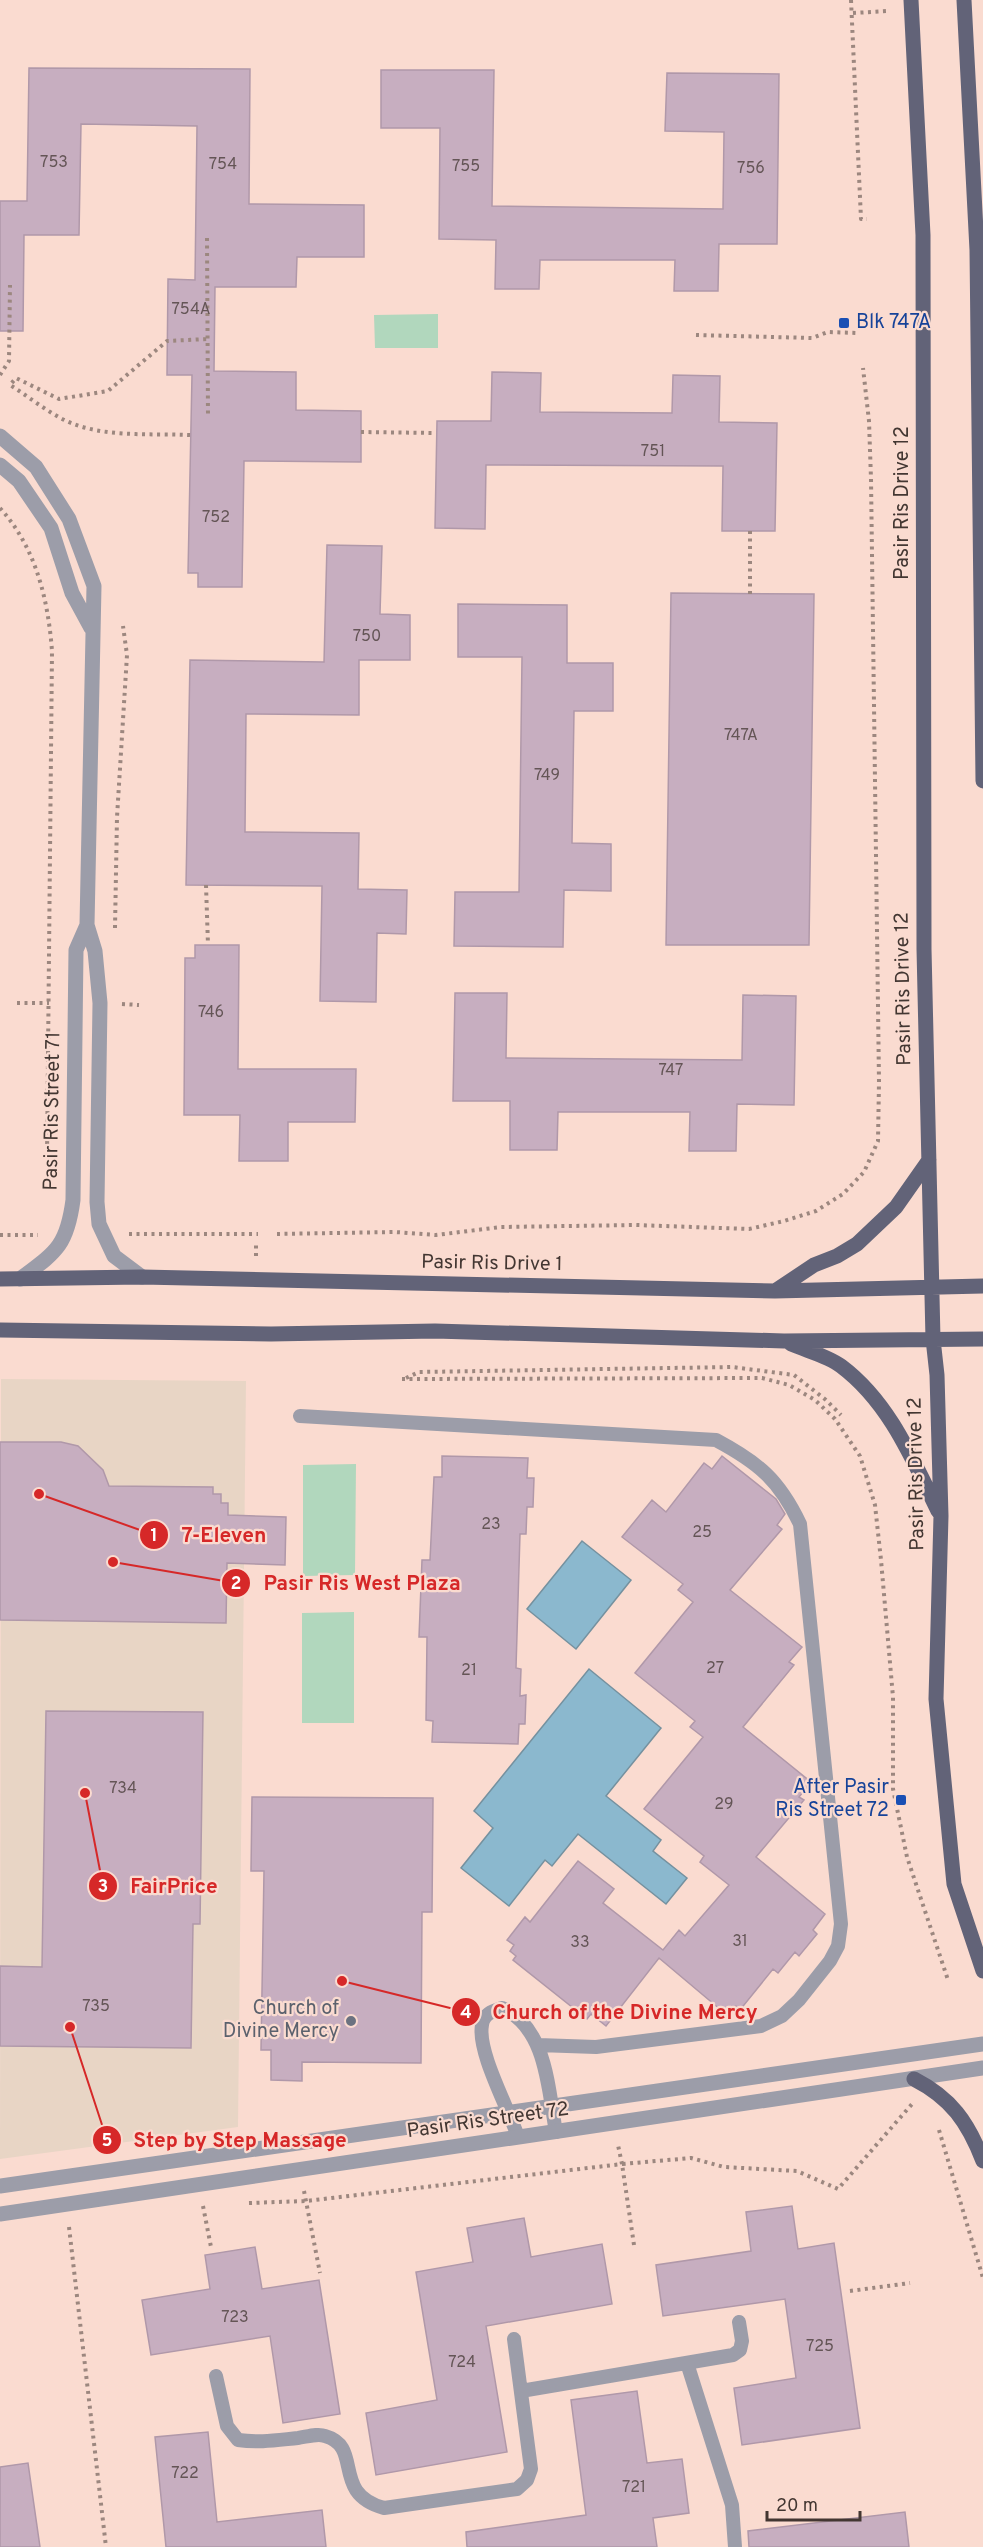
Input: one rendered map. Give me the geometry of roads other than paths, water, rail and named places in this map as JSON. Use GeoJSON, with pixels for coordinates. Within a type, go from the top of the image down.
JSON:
{"type":"FeatureCollection","features":[{"type":"Feature","properties":{"kind":"main road"},"geometry":{"type":"LineString","coordinates":[[964,0],[977,250],[983,782]]}},
{"type":"Feature","properties":{"kind":"main road","name":"Pasir Ris Drive 12"},"geometry":{"type":"LineString","coordinates":[[911,5],[923,235],[924,949],[933,1339],[937,1375],[941,1516],[937,1710],[954,1884],[983,1971]]}},
{"type":"Feature","properties":{"kind":"main road"},"geometry":{"type":"LineString","coordinates":[[775,1291],[814,1265],[837,1256],[857,1244],[896,1207],[929,1160]]}},
{"type":"Feature","properties":{"kind":"main road","name":"Pasir Ris Drive 1"},"geometry":{"type":"LineString","coordinates":[[0,1279],[142,1277],[775,1291],[983,1286]]}},
{"type":"Feature","properties":{"kind":"main road"},"geometry":{"type":"LineString","coordinates":[[0,1330],[271,1334],[435,1331],[784,1341],[983,1339]]}},
{"type":"Feature","properties":{"kind":"main road"},"geometry":{"type":"LineString","coordinates":[[784,1341],[840,1365],[872,1394],[907,1447],[941,1516]]}},
{"type":"Feature","properties":{"kind":"main road"},"geometry":{"type":"LineString","coordinates":[[914,2079],[935,2090],[950,2103],[975,2141],[983,2161]]}},
{"type":"Feature","properties":{"kind":"street","name":"Pasir Ris Street 71"},"geometry":{"type":"LineString","coordinates":[[0,436],[36,467],[69,519],[94,586],[91,628],[87,925],[95,951],[100,1003],[97,1202],[99,1224],[114,1256],[142,1277]]}},
{"type":"Feature","properties":{"kind":"street","name":"Pasir Ris Street 71"},"geometry":{"type":"LineString","coordinates":[[0,465],[19,481],[51,528],[72,592],[91,628]]}},
{"type":"Feature","properties":{"kind":"street","name":"Pasir Ris Street 71"},"geometry":{"type":"LineString","coordinates":[[20,1279],[48,1258],[63,1241],[70,1220],[73,1200],[76,950],[87,925]]}},
{"type":"Feature","properties":{"kind":"street","name":"Pasir Ris Street 72"},"geometry":{"type":"LineString","coordinates":[[0,2186],[983,2044]]}},
{"type":"Feature","properties":{"kind":"street","name":"Pasir Ris Street 72"},"geometry":{"type":"LineString","coordinates":[[0,2214],[983,2068]]}},
{"type":"Feature","properties":{"kind":"lane"},"geometry":{"type":"LineString","coordinates":[[300,1416],[716,1440],[740,1453],[769,1474],[787,1497],[800,1524],[841,1924],[838,1946],[830,1962],[782,2016],[761,2026],[596,2047],[538,2045]]}},
{"type":"Feature","properties":{"kind":"lane"},"geometry":{"type":"LineString","coordinates":[[518,2138],[482,2042],[482,2024],[488,2013],[502,2008],[514,2013],[538,2045],[556,2132]]}},
{"type":"Feature","properties":{"kind":"lane"},"geometry":{"type":"LineString","coordinates":[[521,2391],[733,2355],[740,2350],[742,2341],[739,2322]]}},
{"type":"Feature","properties":{"kind":"lane"},"geometry":{"type":"LineString","coordinates":[[216,2376],[227,2426],[238,2440],[258,2442],[324,2435],[338,2442],[346,2454],[351,2480],[357,2494],[369,2504],[384,2508],[517,2489],[527,2480],[531,2469],[514,2339]]}},
{"type":"Feature","properties":{"kind":"lane"},"geometry":{"type":"LineString","coordinates":[[687,2363],[732,2505],[735,2547]]}},
{"type":"Feature","properties":{"kind":"water"},"geometry":{"type":"Polygon","coordinates":[[[582,1541],[631,1580],[576,1649],[527,1609],[582,1541]]]}},
{"type":"Feature","properties":{"kind":"water"},"geometry":{"type":"Polygon","coordinates":[[[589,1669],[661,1728],[606,1796],[661,1840],[653,1851],[687,1878],[666,1904],[578,1834],[552,1866],[545,1860],[509,1906],[461,1868],[493,1828],[474,1811],[589,1669]]]}},
{"type":"Feature","properties":{"kind":"place","name":"Blk 747A"},"geometry":{"type":"Point","coordinates":[844,323]}},
{"type":"Feature","properties":{"kind":"place","name":"7-Eleven"},"geometry":{"type":"Point","coordinates":[39,1494]}},
{"type":"Feature","properties":{"kind":"place","name":"Pasir Ris West Plaza"},"geometry":{"type":"Point","coordinates":[113,1562]}},
{"type":"Feature","properties":{"kind":"place","name":"FairPrice"},"geometry":{"type":"Point","coordinates":[85,1793]}},
{"type":"Feature","properties":{"kind":"place","name":"After Pasir Ris Street 72"},"geometry":{"type":"Point","coordinates":[901,1800]}},
{"type":"Feature","properties":{"kind":"place","name":"Church of the Divine Mercy"},"geometry":{"type":"Point","coordinates":[342,1981]}},
{"type":"Feature","properties":{"kind":"place","name":"Church of Divine Mercy"},"geometry":{"type":"Point","coordinates":[351,2021]}},
{"type":"Feature","properties":{"kind":"place","name":"Step by Step Massage"},"geometry":{"type":"Point","coordinates":[70,2027]}}]}
